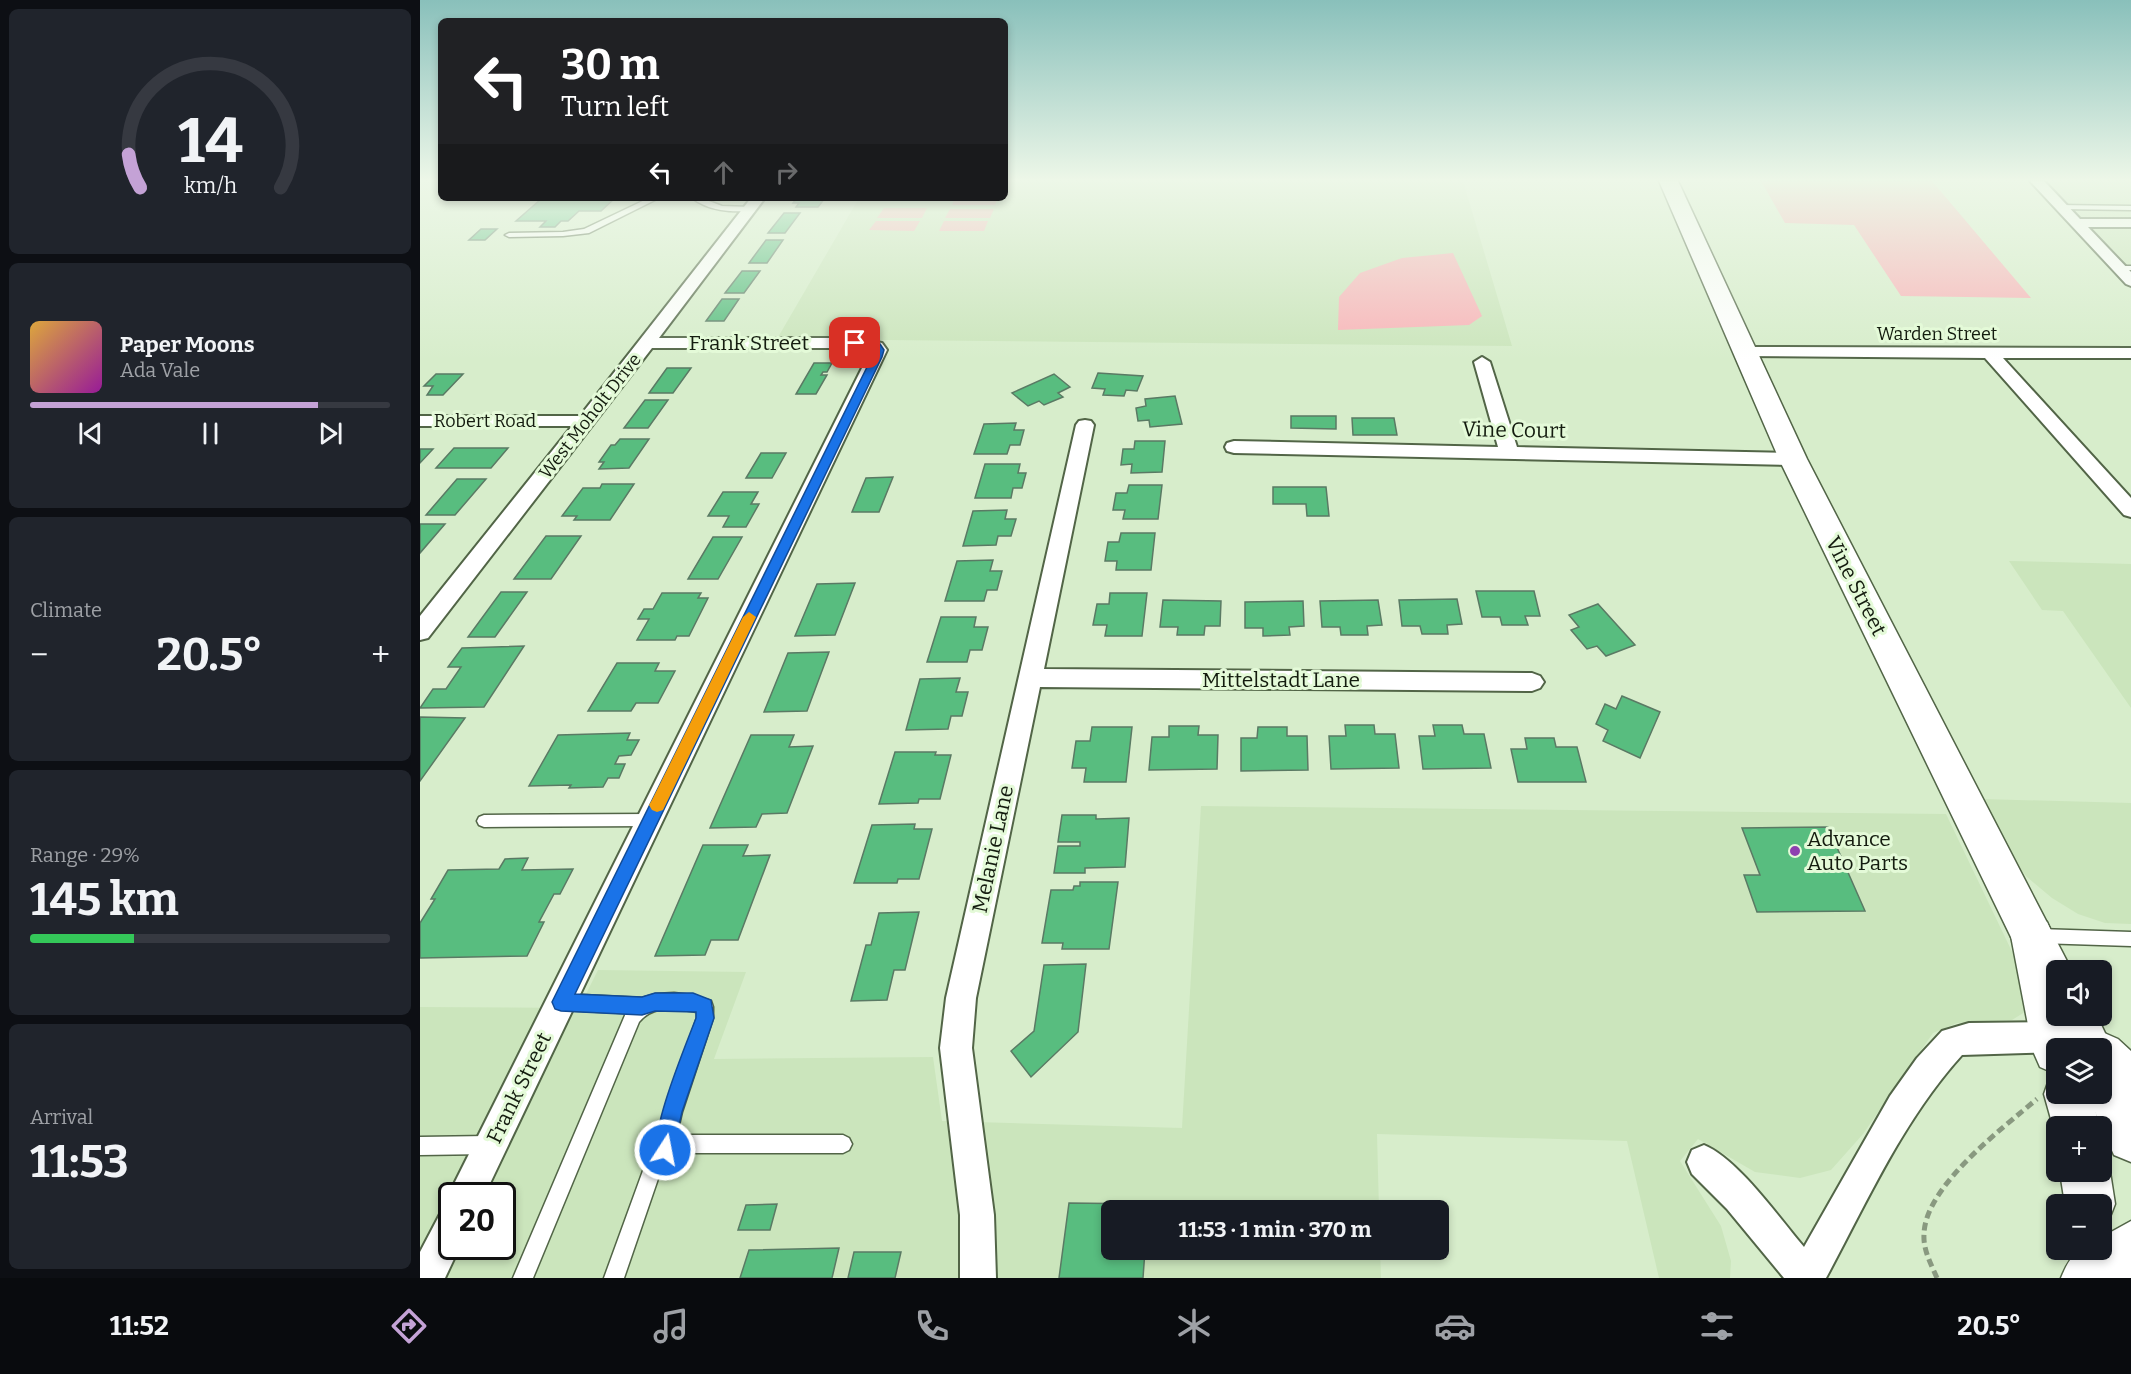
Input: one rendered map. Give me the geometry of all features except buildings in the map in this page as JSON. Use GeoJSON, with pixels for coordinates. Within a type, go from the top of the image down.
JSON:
{"type":"FeatureCollection","features":[{"type":"Feature","properties":{"kind":"street","name":"West Moholt Drive"},"geometry":{"type":"LineString","coordinates":[[420,632],[726,241]]}},
{"type":"Feature","properties":{"kind":"street","name":"Vine Street"},"geometry":{"type":"LineString","coordinates":[[1694,241],[1793,459],[2046,964]]}},
{"type":"Feature","properties":{"kind":"street"},"geometry":{"type":"LineString","coordinates":[[2095,241],[2125,268],[2131,281]]}},
{"type":"Feature","properties":{"kind":"street","name":"Frank Street"},"geometry":{"type":"LineString","coordinates":[[473,1182],[879,350],[876,346],[855,343],[647,343]]}},
{"type":"Feature","properties":{"kind":"street","name":"Warden Street"},"geometry":{"type":"LineString","coordinates":[[1743,352],[2131,353]]}},
{"type":"Feature","properties":{"kind":"street"},"geometry":{"type":"LineString","coordinates":[[1991,354],[2131,510]]}},
{"type":"Feature","properties":{"kind":"street"},"geometry":{"type":"LineString","coordinates":[[1482,362],[1509,453]]}},
{"type":"Feature","properties":{"kind":"street","name":"Robert Road"},"geometry":{"type":"LineString","coordinates":[[420,422],[586,421]]}},
{"type":"Feature","properties":{"kind":"street","name":"Melanie Lane"},"geometry":{"type":"LineString","coordinates":[[978,1278],[977,1215],[956,1048],[961,998],[1085,425]]}},
{"type":"Feature","properties":{"kind":"street","name":"Vine Court"},"geometry":{"type":"LineString","coordinates":[[1234,447],[1793,459]]}},
{"type":"Feature","properties":{"kind":"street","name":"Mittelstadt Lane"},"geometry":{"type":"LineString","coordinates":[[1030,678],[1532,682]]}},
{"type":"Feature","properties":{"kind":"street"},"geometry":{"type":"LineString","coordinates":[[2032,936],[2078,1038]]}},
{"type":"Feature","properties":{"kind":"street"},"geometry":{"type":"LineString","coordinates":[[1704,1162],[1739,1197],[1806,1277],[1901,1107],[1928,1069],[1953,1042],[1969,1038],[2046,1043]]}},
{"type":"Feature","properties":{"kind":"street"},"geometry":{"type":"LineString","coordinates":[[2112,1069],[2131,1083]]}},
{"type":"Feature","properties":{"kind":"street"},"geometry":{"type":"LineString","coordinates":[[2112,1102],[2131,1137]]}},
{"type":"Feature","properties":{"kind":"street"},"geometry":{"type":"LineString","coordinates":[[2086,1278],[2131,1247]]}},
{"type":"Feature","properties":{"kind":"street"},"geometry":{"type":"LineString","coordinates":[[426,1278],[438,1254]]}},
{"type":"Feature","properties":{"kind":"street"},"geometry":{"type":"LineString","coordinates":[[2086,1278],[2090,1260]]}},
{"type":"Feature","properties":{"kind":"lane"},"geometry":{"type":"LineString","coordinates":[[484,821],[650,820]]}},
{"type":"Feature","properties":{"kind":"lane"},"geometry":{"type":"LineString","coordinates":[[2032,936],[2131,939]]}},
{"type":"Feature","properties":{"kind":"lane"},"geometry":{"type":"LineString","coordinates":[[561,1002],[642,1006],[655,1002],[693,1002],[705,1007],[705,1018],[672,1112],[665,1150],[653,1168],[614,1278]]}},
{"type":"Feature","properties":{"kind":"lane"},"geometry":{"type":"LineString","coordinates":[[523,1278],[633,1016],[642,1006]]}},
{"type":"Feature","properties":{"kind":"lane"},"geometry":{"type":"LineString","coordinates":[[665,1150],[684,1144],[843,1144]]}},
{"type":"Feature","properties":{"kind":"lane"},"geometry":{"type":"LineString","coordinates":[[420,1146],[491,1145]]}},
{"type":"Feature","properties":{"kind":"path"},"geometry":{"type":"LineString","coordinates":[[1937,1278],[1927,1259],[1924,1230],[1927,1215],[1944,1188],[1972,1155],[2037,1099],[2046,1096]]}},
{"type":"Feature","properties":{"kind":"shaded area"},"geometry":{"type":"Polygon","coordinates":[[[834,241],[1481,241],[1512,346],[777,339],[834,241]]]}},
{"type":"Feature","properties":{"kind":"shaded area"},"geometry":{"type":"Polygon","coordinates":[[[1864,241],[1982,241],[2031,298],[1901,296],[1864,241]]]}},
{"type":"Feature","properties":{"kind":"shaded area"},"geometry":{"type":"Polygon","coordinates":[[[2098,241],[2131,241],[2131,275],[2098,241]]]}},
{"type":"Feature","properties":{"kind":"shaded area"},"geometry":{"type":"Polygon","coordinates":[[[1453,253],[1482,316],[1469,325],[1338,330],[1339,297],[1360,273],[1402,258],[1453,253]]]}},
{"type":"Feature","properties":{"kind":"shaded area"},"geometry":{"type":"Polygon","coordinates":[[[2009,561],[2131,564],[2131,708],[2063,611],[2042,610],[2009,561]]]}},
{"type":"Feature","properties":{"kind":"shaded area"},"geometry":{"type":"Polygon","coordinates":[[[1982,799],[2131,803],[2131,924],[2105,923],[2078,914],[2052,898],[2027,877],[2017,865],[1982,799]]]}},
{"type":"Feature","properties":{"kind":"shaded area"},"geometry":{"type":"Polygon","coordinates":[[[1201,806],[1946,814],[2028,985],[2028,1010],[2012,1020],[1957,1023],[1933,1033],[1863,1134],[1831,1170],[1800,1178],[1755,1172],[1698,1139],[1680,1161],[1721,1226],[1731,1261],[1730,1278],[1659,1278],[1627,1141],[1377,1134],[1379,1200],[1101,1200],[1101,1260],[1380,1260],[1381,1278],[420,1278],[420,1007],[579,1008],[598,970],[746,972],[714,1059],[933,1057],[942,1121],[1182,1128],[1201,806]]]}},
{"type":"Feature","properties":{"kind":"slow traffic"},"geometry":{"type":"LineString","coordinates":[[657,805],[749,617]]}},
{"type":"Feature","properties":{"kind":"place","name":"Advance Auto Parts"},"geometry":{"type":"Point","coordinates":[1795,851]}},
{"type":"Feature","properties":{"kind":"route"},"geometry":{"type":"LineString","coordinates":[[665,1150],[672,1112],[705,1018],[705,1007],[693,1002],[655,1002],[642,1006],[561,1002],[877,357],[879,350],[876,346],[855,343]]}}]}
